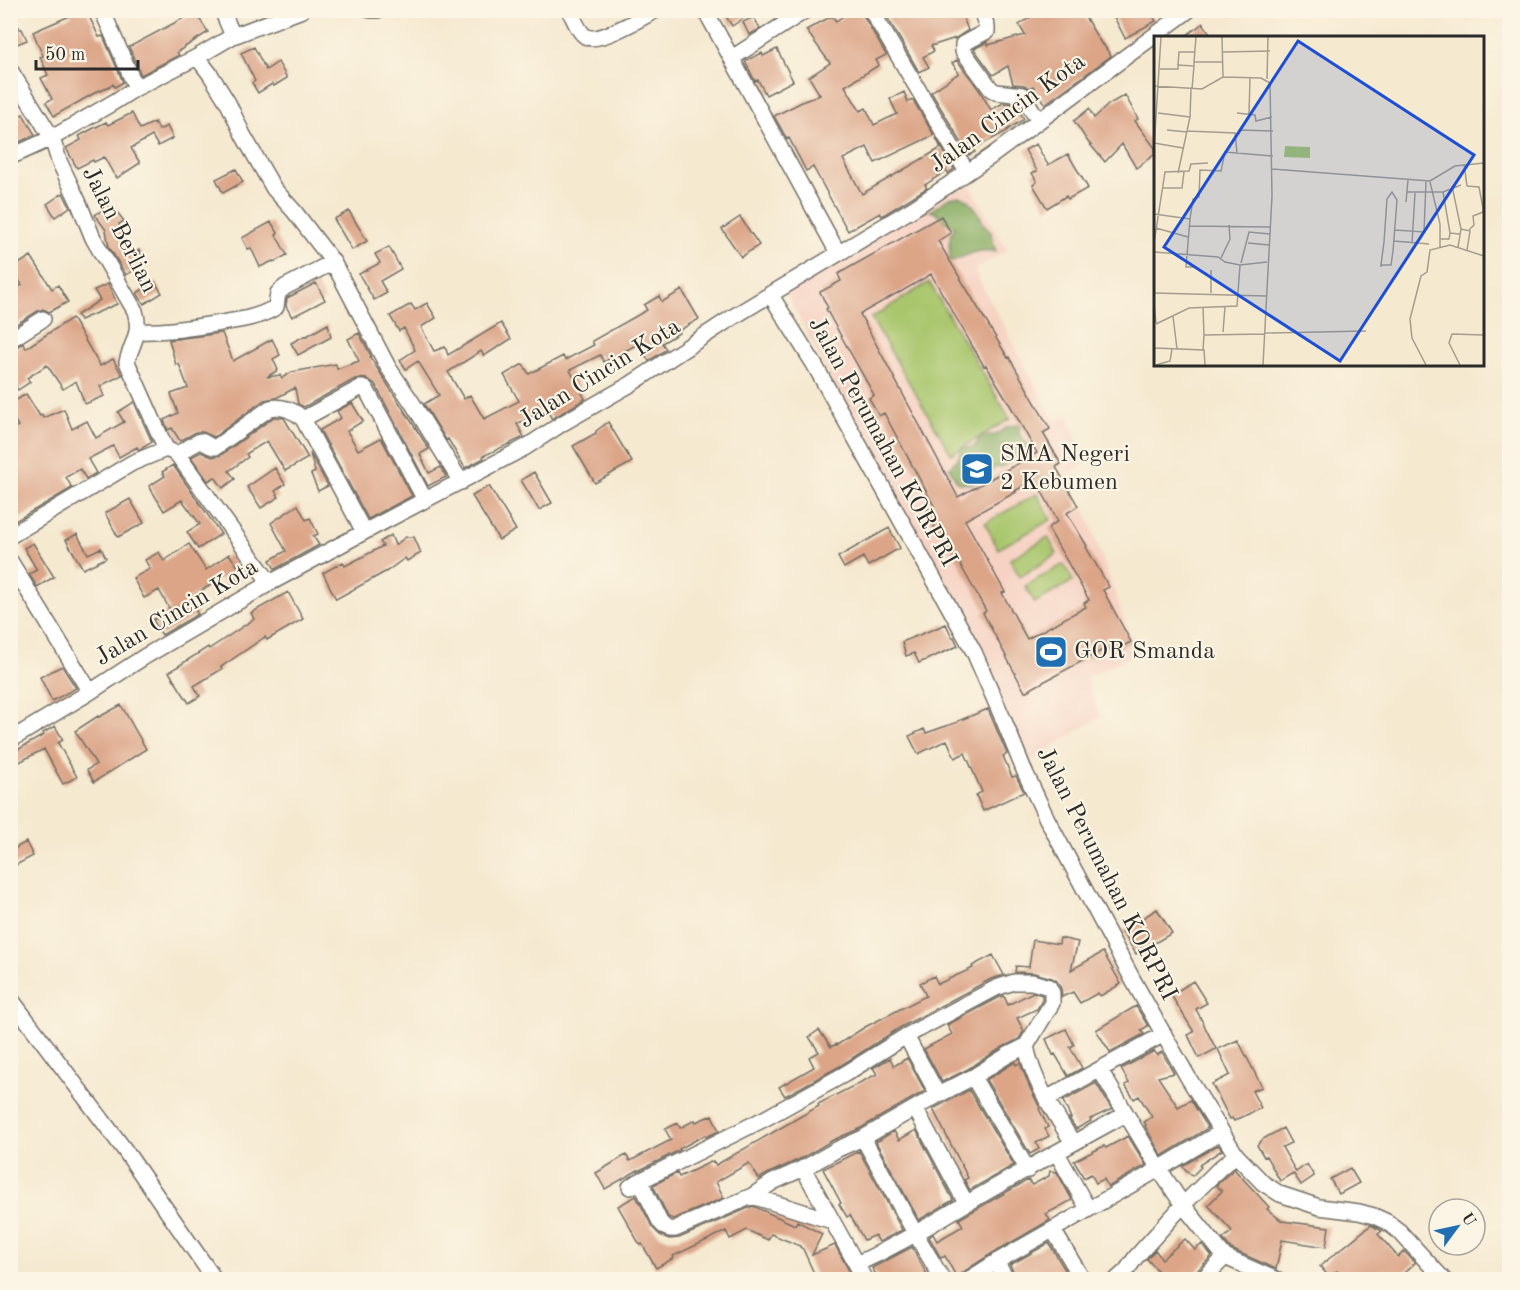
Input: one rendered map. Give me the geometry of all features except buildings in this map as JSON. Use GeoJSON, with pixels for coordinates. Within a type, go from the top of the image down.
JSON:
{"type":"FeatureCollection","features":[{"type":"Feature","properties":{"kind":"street"},"geometry":{"type":"LineString","coordinates":[[102,10],[136,88]]}},
{"type":"Feature","properties":{"kind":"street"},"geometry":{"type":"LineString","coordinates":[[222,10],[233,36]]}},
{"type":"Feature","properties":{"kind":"street"},"geometry":{"type":"LineString","coordinates":[[10,157],[52,138],[136,88],[233,36],[302,10]]}},
{"type":"Feature","properties":{"kind":"street"},"geometry":{"type":"LineString","coordinates":[[370,10],[378,10]]}},
{"type":"Feature","properties":{"kind":"street"},"geometry":{"type":"LineString","coordinates":[[569,10],[581,32],[595,39],[656,10]]}},
{"type":"Feature","properties":{"kind":"street"},"geometry":{"type":"LineString","coordinates":[[705,10],[838,253]]}},
{"type":"Feature","properties":{"kind":"street"},"geometry":{"type":"LineString","coordinates":[[732,58],[806,10]]}},
{"type":"Feature","properties":{"kind":"street"},"geometry":{"type":"LineString","coordinates":[[870,10],[967,172]]}},
{"type":"Feature","properties":{"kind":"street"},"geometry":{"type":"LineString","coordinates":[[981,10],[987,30],[963,44],[963,51],[991,90],[1023,95],[1038,120]]}},
{"type":"Feature","properties":{"kind":"street","name":"Jalan Cincin Kota"},"geometry":{"type":"LineString","coordinates":[[1154,36],[1190,10]]}},
{"type":"Feature","properties":{"kind":"street","name":"Jalan Cincin Kota"},"geometry":{"type":"LineString","coordinates":[[10,740],[270,583],[526,447],[631,384],[770,294],[908,212],[990,157],[1154,36]]}},
{"type":"Feature","properties":{"kind":"street"},"geometry":{"type":"LineString","coordinates":[[197,57],[228,103],[243,135],[274,189],[333,262],[388,367],[461,482]]}},
{"type":"Feature","properties":{"kind":"street","name":"Jalan Berlian"},"geometry":{"type":"LineString","coordinates":[[10,70],[52,138],[59,161],[99,250],[135,311],[138,322],[136,340],[129,351],[127,362],[172,452],[270,583]]}},
{"type":"Feature","properties":{"kind":"street"},"geometry":{"type":"LineString","coordinates":[[137,331],[161,332],[266,314],[276,308],[278,293],[285,287],[333,262]]}},
{"type":"Feature","properties":{"kind":"street","name":"Jalan Perumahan KORPRI"},"geometry":{"type":"LineString","coordinates":[[770,294],[814,364],[974,652],[1047,819],[1185,1073],[1236,1155],[1263,1183],[1280,1194],[1319,1207],[1359,1212],[1387,1222],[1400,1232],[1435,1277]]}},
{"type":"Feature","properties":{"kind":"street"},"geometry":{"type":"LineString","coordinates":[[10,340],[43,319]]}},
{"type":"Feature","properties":{"kind":"street"},"geometry":{"type":"LineString","coordinates":[[303,419],[360,388],[366,389],[425,500]]}},
{"type":"Feature","properties":{"kind":"street"},"geometry":{"type":"LineString","coordinates":[[10,536],[132,463],[172,452],[200,441],[216,447],[270,408],[276,407],[291,410],[303,419],[364,532]]}},
{"type":"Feature","properties":{"kind":"street"},"geometry":{"type":"LineString","coordinates":[[10,561],[90,692]]}},
{"type":"Feature","properties":{"kind":"street"},"geometry":{"type":"LineString","coordinates":[[1014,982],[1032,982],[1049,987],[1052,993],[1052,1003],[1026,1046],[863,1138],[773,1182],[752,1196],[670,1230],[660,1222],[635,1184],[764,1119],[845,1074],[906,1036],[996,988],[1014,982]]}},
{"type":"Feature","properties":{"kind":"street"},"geometry":{"type":"LineString","coordinates":[[10,998],[124,1149],[215,1280]]}},
{"type":"Feature","properties":{"kind":"street"},"geometry":{"type":"LineString","coordinates":[[1046,1099],[1164,1034]]}},
{"type":"Feature","properties":{"kind":"street"},"geometry":{"type":"LineString","coordinates":[[906,1036],[938,1095]]}},
{"type":"Feature","properties":{"kind":"street"},"geometry":{"type":"LineString","coordinates":[[1026,1046],[1029,1061],[1046,1099],[1073,1143]]}},
{"type":"Feature","properties":{"kind":"street"},"geometry":{"type":"LineString","coordinates":[[1100,1070],[1159,1170],[1183,1205],[1226,1257],[1277,1280]]}},
{"type":"Feature","properties":{"kind":"street"},"geometry":{"type":"LineString","coordinates":[[973,1077],[1028,1170]]}},
{"type":"Feature","properties":{"kind":"street"},"geometry":{"type":"LineString","coordinates":[[915,1108],[966,1203]]}},
{"type":"Feature","properties":{"kind":"street"},"geometry":{"type":"LineString","coordinates":[[856,1264],[1126,1114]]}},
{"type":"Feature","properties":{"kind":"street"},"geometry":{"type":"LineString","coordinates":[[968,1280],[1221,1132]]}},
{"type":"Feature","properties":{"kind":"street"},"geometry":{"type":"LineString","coordinates":[[863,1138],[943,1280]]}},
{"type":"Feature","properties":{"kind":"street"},"geometry":{"type":"LineString","coordinates":[[1057,1153],[1088,1209]]}},
{"type":"Feature","properties":{"kind":"street"},"geometry":{"type":"LineString","coordinates":[[1126,1277],[1136,1257],[1183,1205],[1236,1155]]}},
{"type":"Feature","properties":{"kind":"street"},"geometry":{"type":"LineString","coordinates":[[803,1168],[865,1280]]}},
{"type":"Feature","properties":{"kind":"street"},"geometry":{"type":"LineString","coordinates":[[752,1196],[832,1221]]}},
{"type":"Feature","properties":{"kind":"street"},"geometry":{"type":"LineString","coordinates":[[1053,1230],[1083,1280]]}},
{"type":"Feature","properties":{"kind":"street"},"geometry":{"type":"LineString","coordinates":[[1202,1280],[1226,1257]]}},
{"type":"Feature","properties":{"kind":"street"},"geometry":{"type":"LineString","coordinates":[[996,1262],[1007,1280]]}},
{"type":"Feature","properties":{"kind":"shaded area","name":"SMA Negeri 2 Kebumen"},"geometry":{"type":"Polygon","coordinates":[[[964,175],[1007,250],[974,270],[1055,422],[1068,415],[1087,463],[1067,474],[1078,506],[1085,509],[1136,654],[1086,677],[1100,717],[1027,763],[784,289],[964,175]]]}},
{"type":"Feature","properties":{"kind":"green space"},"geometry":{"type":"Polygon","coordinates":[[[959,196],[969,200],[978,212],[983,223],[991,232],[996,252],[978,252],[951,262],[949,248],[955,227],[944,221],[937,213],[930,211],[949,198],[959,196]]]}},
{"type":"Feature","properties":{"kind":"green space"},"geometry":{"type":"Polygon","coordinates":[[[929,282],[1010,419],[951,454],[871,318],[929,282]]]}},
{"type":"Feature","properties":{"kind":"green space"},"geometry":{"type":"Polygon","coordinates":[[[1020,424],[1019,434],[1029,445],[1024,451],[1001,468],[995,467],[972,484],[958,483],[949,468],[958,458],[962,448],[974,447],[981,436],[996,435],[1007,427],[1020,424]]]}},
{"type":"Feature","properties":{"kind":"green space"},"geometry":{"type":"Polygon","coordinates":[[[1037,494],[1051,520],[998,549],[985,523],[1037,494]]]}},
{"type":"Feature","properties":{"kind":"green space"},"geometry":{"type":"Polygon","coordinates":[[[1048,537],[1057,554],[1020,577],[1010,559],[1048,537]]]}},
{"type":"Feature","properties":{"kind":"green space"},"geometry":{"type":"Polygon","coordinates":[[[1064,564],[1073,581],[1035,603],[1025,586],[1064,564]]]}},
{"type":"Feature","properties":{"kind":"place","name":"SMA Negeri 2 Kebumen"},"geometry":{"type":"Point","coordinates":[977,469]}},
{"type":"Feature","properties":{"kind":"place","name":"GOR Smanda"},"geometry":{"type":"Point","coordinates":[1051,652]}}]}
